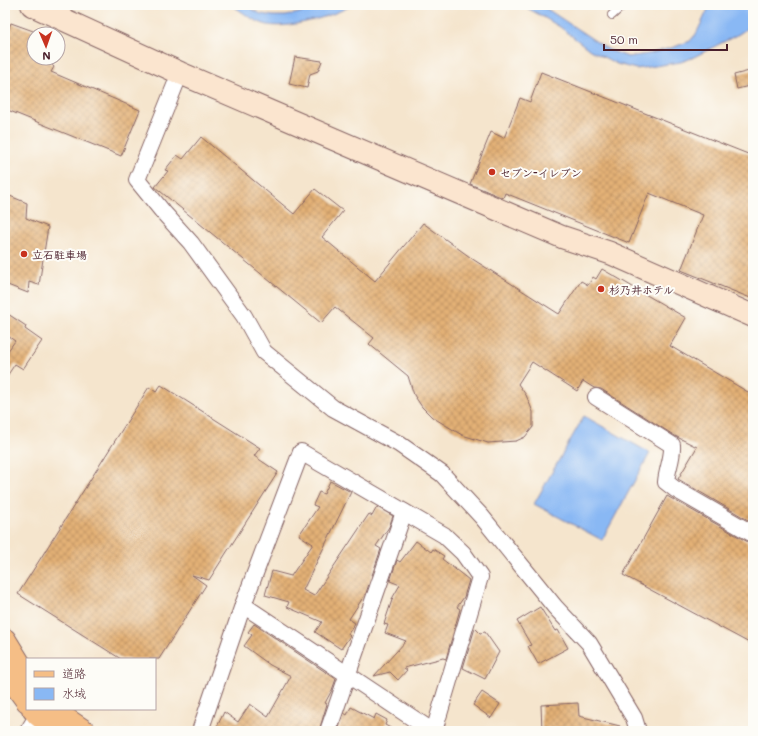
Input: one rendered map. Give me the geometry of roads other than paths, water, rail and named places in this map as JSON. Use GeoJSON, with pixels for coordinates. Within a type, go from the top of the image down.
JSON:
{"type":"FeatureCollection","features":[{"type":"Feature","properties":{"kind":"main road"},"geometry":{"type":"LineString","coordinates":[[5,640],[26,674]]}},
{"type":"Feature","properties":{"kind":"main road"},"geometry":{"type":"LineString","coordinates":[[5,671],[26,699]]}},
{"type":"Feature","properties":{"kind":"main road"},"geometry":{"type":"LineString","coordinates":[[36,713],[58,731]]}},
{"type":"Feature","properties":{"kind":"main road"},"geometry":{"type":"LineString","coordinates":[[36,713],[66,719],[84,731]]}},
{"type":"Feature","properties":{"kind":"street"},"geometry":{"type":"LineString","coordinates":[[32,5],[180,72],[562,237],[610,253],[753,316]]}},
{"type":"Feature","properties":{"kind":"street"},"geometry":{"type":"LineString","coordinates":[[180,72],[137,180],[191,243],[244,316],[264,352],[333,408],[399,444],[442,474],[482,517],[555,607],[589,643],[634,718],[638,731]]}},
{"type":"Feature","properties":{"kind":"street"},"geometry":{"type":"LineString","coordinates":[[596,396],[672,445],[673,455],[667,472],[666,482],[675,490],[753,534]]}},
{"type":"Feature","properties":{"kind":"street"},"geometry":{"type":"LineString","coordinates":[[200,731],[243,605],[301,452],[444,535],[463,553],[480,577],[433,731],[243,605]]}},
{"type":"Feature","properties":{"kind":"street"},"geometry":{"type":"LineString","coordinates":[[328,731],[404,512]]}},
{"type":"Feature","properties":{"kind":"lane"},"geometry":{"type":"LineString","coordinates":[[612,15],[623,5]]}},
{"type":"Feature","properties":{"kind":"water"},"geometry":{"type":"Polygon","coordinates":[[[232,5],[244,5],[261,14],[286,16],[330,5],[352,5],[322,18],[296,24],[273,26],[264,24],[247,16],[232,5]]]}},
{"type":"Feature","properties":{"kind":"water"},"geometry":{"type":"Polygon","coordinates":[[[521,5],[541,5],[609,50],[628,57],[648,54],[690,41],[696,34],[710,5],[753,5],[753,21],[749,27],[739,34],[692,58],[681,62],[636,69],[617,64],[590,50],[560,27],[521,5]]]}},
{"type":"Feature","properties":{"kind":"water"},"geometry":{"type":"Polygon","coordinates":[[[584,416],[650,453],[602,540],[534,504],[584,416]]]}},
{"type":"Feature","properties":{"kind":"place","name":"セブン-イレブン"},"geometry":{"type":"Point","coordinates":[492,172]}},
{"type":"Feature","properties":{"kind":"place","name":"立石駐車場"},"geometry":{"type":"Point","coordinates":[24,254]}},
{"type":"Feature","properties":{"kind":"place","name":"杉乃井ホテル"},"geometry":{"type":"Point","coordinates":[601,289]}}]}
